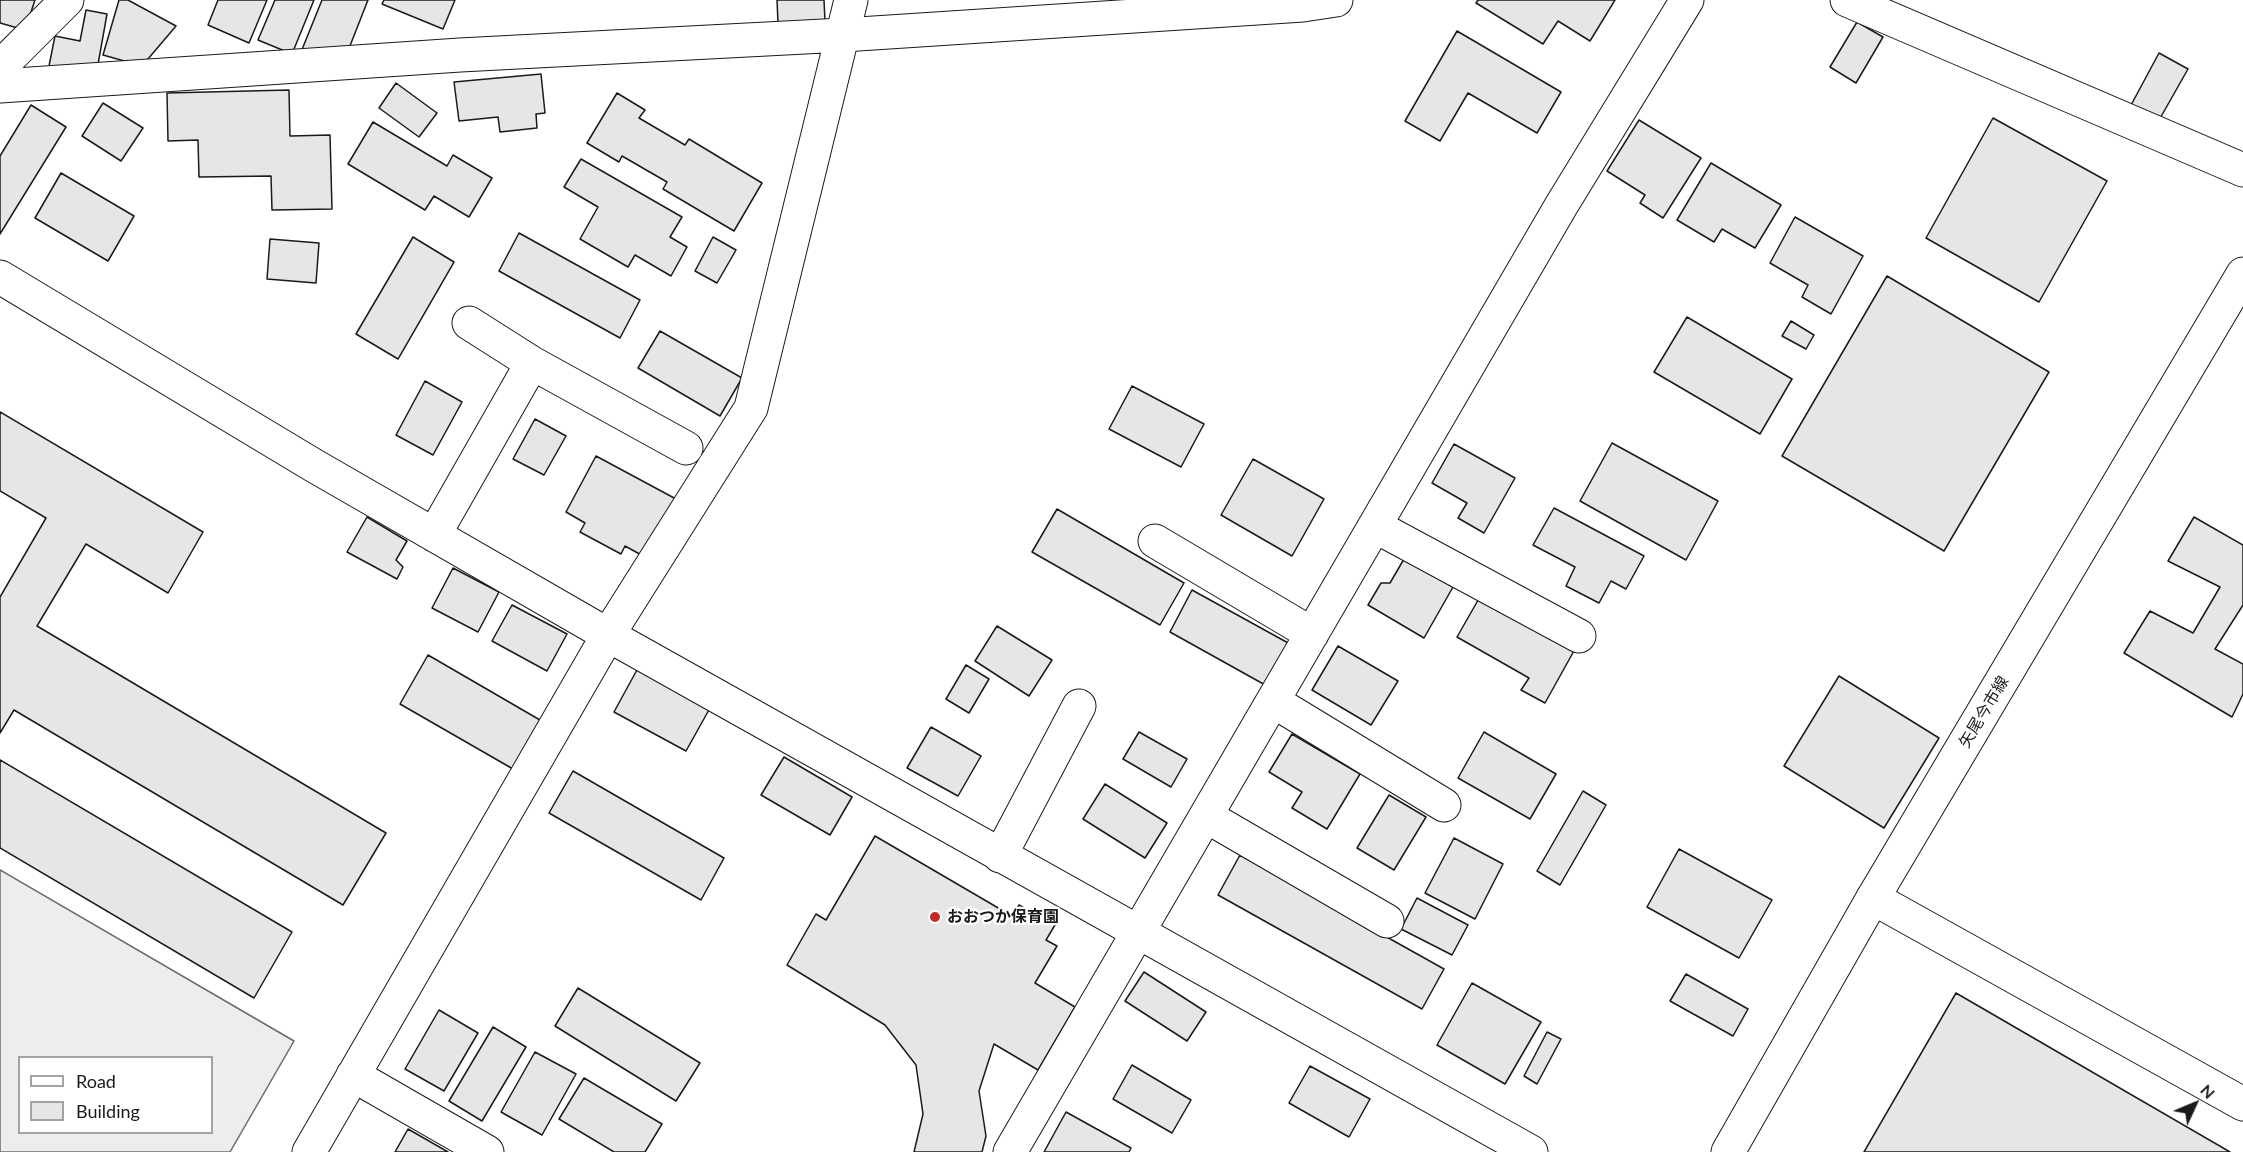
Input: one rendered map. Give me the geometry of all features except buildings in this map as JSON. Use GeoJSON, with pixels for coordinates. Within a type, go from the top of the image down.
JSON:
{"type":"FeatureCollection","features":[{"type":"Feature","properties":{"kind":"street"},"geometry":{"type":"LineString","coordinates":[[0,67],[67,0]]}},
{"type":"Feature","properties":{"kind":"street"},"geometry":{"type":"LineString","coordinates":[[309,1152],[608,635],[751,408],[851,0]]}},
{"type":"Feature","properties":{"kind":"street"},"geometry":{"type":"LineString","coordinates":[[0,86],[459,55],[843,35],[1303,5],[1336,0]]}},
{"type":"Feature","properties":{"kind":"street"},"geometry":{"type":"LineString","coordinates":[[1010,1152],[1560,206],[1687,0]]}},
{"type":"Feature","properties":{"kind":"street"},"geometry":{"type":"LineString","coordinates":[[1847,0],[2243,170]]}},
{"type":"Feature","properties":{"kind":"street","name":"矢尾今市線"},"geometry":{"type":"LineString","coordinates":[[1728,1152],[1873,898],[2243,274]]}},
{"type":"Feature","properties":{"kind":"street"},"geometry":{"type":"LineString","coordinates":[[0,277],[434,535],[608,635],[1531,1152]]}},
{"type":"Feature","properties":{"kind":"street"},"geometry":{"type":"LineString","coordinates":[[469,322],[532,363],[686,448]]}},
{"type":"Feature","properties":{"kind":"street"},"geometry":{"type":"LineString","coordinates":[[434,535],[532,363]]}},
{"type":"Feature","properties":{"kind":"street"},"geometry":{"type":"LineString","coordinates":[[1375,526],[1578,636]]}},
{"type":"Feature","properties":{"kind":"street"},"geometry":{"type":"LineString","coordinates":[[1155,541],[1312,634]]}},
{"type":"Feature","properties":{"kind":"street"},"geometry":{"type":"LineString","coordinates":[[1273,701],[1444,805]]}},
{"type":"Feature","properties":{"kind":"street"},"geometry":{"type":"LineString","coordinates":[[1000,856],[1079,706]]}},
{"type":"Feature","properties":{"kind":"street"},"geometry":{"type":"LineString","coordinates":[[1206,816],[1387,921]]}},
{"type":"Feature","properties":{"kind":"street"},"geometry":{"type":"LineString","coordinates":[[1873,898],[2243,1104]]}},
{"type":"Feature","properties":{"kind":"street"},"geometry":{"type":"LineString","coordinates":[[353,1076],[487,1152]]}},
{"type":"Feature","properties":{"kind":"shaded area"},"geometry":{"type":"Polygon","coordinates":[[[0,870],[294,1041],[230,1152],[0,1152],[0,870]]]}},
{"type":"Feature","properties":{"kind":"place","name":"おおつか保育園"},"geometry":{"type":"Point","coordinates":[935,917]}}]}
